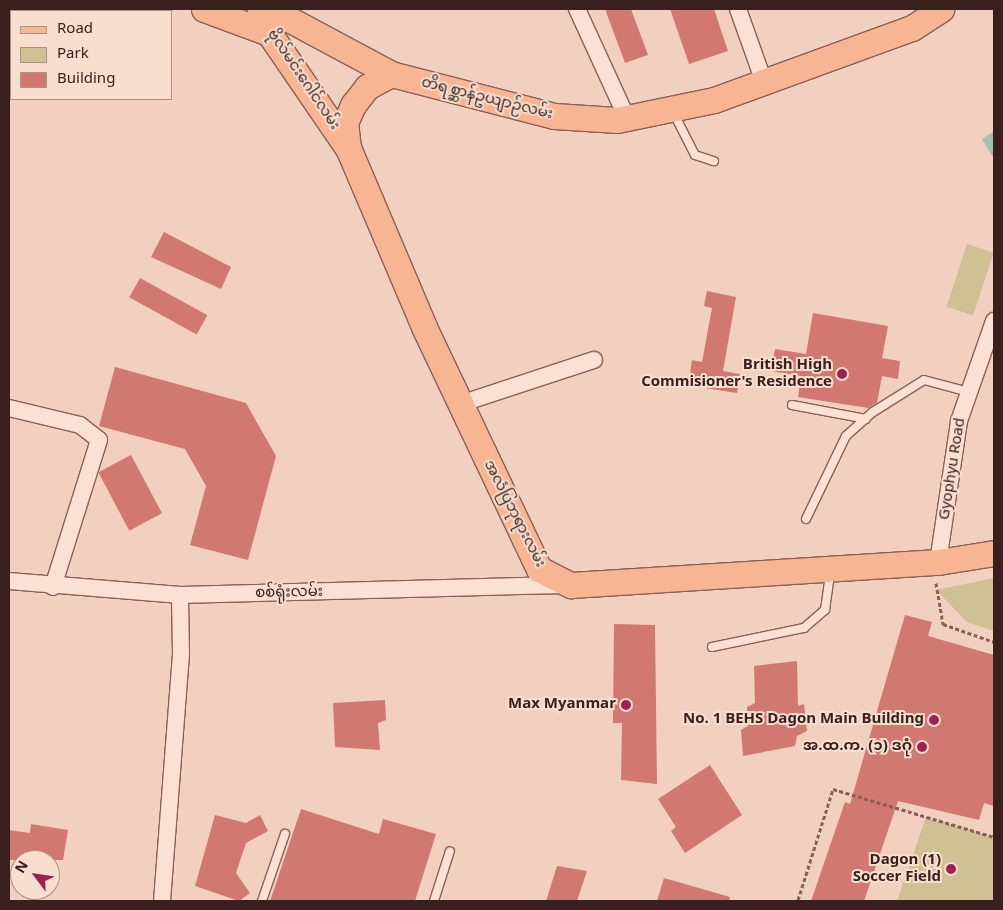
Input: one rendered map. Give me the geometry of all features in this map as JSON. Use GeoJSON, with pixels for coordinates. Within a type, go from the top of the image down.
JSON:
{"type":"FeatureCollection","features":[{"type":"Feature","properties":{"kind":"main road","name":"တိရစ္ဆာန်ဥယျာဉ်လမ်း"},"geometry":{"type":"LineString","coordinates":[[204,9],[282,16],[391,74],[554,116],[627,118],[671,108],[764,82],[912,28],[940,9]]}},
{"type":"Feature","properties":{"kind":"main road","name":"ဗိုလ်မင်းဂေါင်လမ်း"},"geometry":{"type":"LineString","coordinates":[[260,9],[282,16],[349,150]]}},
{"type":"Feature","properties":{"kind":"main road"},"geometry":{"type":"LineString","coordinates":[[349,150],[345,123],[353,105],[367,88],[391,74]]}},
{"type":"Feature","properties":{"kind":"main road","name":"အလံပြဘုရားလမ်း"},"geometry":{"type":"LineString","coordinates":[[349,150],[460,404],[539,570],[570,584],[938,562],[994,553]]}},
{"type":"Feature","properties":{"kind":"street"},"geometry":{"type":"LineString","coordinates":[[577,9],[627,118]]}},
{"type":"Feature","properties":{"kind":"street"},"geometry":{"type":"LineString","coordinates":[[738,9],[764,82]]}},
{"type":"Feature","properties":{"kind":"street","name":"Gyophyu Road"},"geometry":{"type":"LineString","coordinates":[[938,562],[959,420],[994,321]]}},
{"type":"Feature","properties":{"kind":"street"},"geometry":{"type":"LineString","coordinates":[[460,404],[594,360]]}},
{"type":"Feature","properties":{"kind":"street"},"geometry":{"type":"LineString","coordinates":[[9,408],[80,425],[99,440],[53,587]]}},
{"type":"Feature","properties":{"kind":"street","name":"စစ်ရုံးလမ်း"},"geometry":{"type":"LineString","coordinates":[[9,580],[53,587],[180,595],[570,584]]}},
{"type":"Feature","properties":{"kind":"street"},"geometry":{"type":"LineString","coordinates":[[162,901],[181,654],[180,595]]}},
{"type":"Feature","properties":{"kind":"lane"},"geometry":{"type":"LineString","coordinates":[[671,108],[695,156],[714,161]]}},
{"type":"Feature","properties":{"kind":"lane"},"geometry":{"type":"LineString","coordinates":[[806,518],[846,436],[866,419],[924,380],[969,392]]}},
{"type":"Feature","properties":{"kind":"lane"},"geometry":{"type":"LineString","coordinates":[[792,405],[866,419]]}},
{"type":"Feature","properties":{"kind":"lane"},"geometry":{"type":"LineString","coordinates":[[712,647],[804,628],[824,610],[831,568]]}},
{"type":"Feature","properties":{"kind":"lane"},"geometry":{"type":"LineString","coordinates":[[262,901],[286,834]]}},
{"type":"Feature","properties":{"kind":"lane"},"geometry":{"type":"LineString","coordinates":[[434,901],[450,851]]}},
{"type":"Feature","properties":{"kind":"path"},"geometry":{"type":"LineString","coordinates":[[938,562],[936,590],[943,624],[994,642]]}},
{"type":"Feature","properties":{"kind":"path"},"geometry":{"type":"LineString","coordinates":[[798,900],[834,789],[994,838]]}},
{"type":"Feature","properties":{"kind":"green space"},"geometry":{"type":"Polygon","coordinates":[[[967,244],[994,253],[973,315],[947,307],[967,244]]]}},
{"type":"Feature","properties":{"kind":"green space"},"geometry":{"type":"Polygon","coordinates":[[[994,578],[994,631],[967,622],[936,590],[994,578]]]}},
{"type":"Feature","properties":{"kind":"green space","name":"Dagon (1) Soccer Field"},"geometry":{"type":"Polygon","coordinates":[[[926,817],[994,837],[994,901],[897,901],[926,817]]]}},
{"type":"Feature","properties":{"kind":"shaded area"},"geometry":{"type":"Polygon","coordinates":[[[994,131],[994,159],[982,139],[994,131]]]}},
{"type":"Feature","properties":{"kind":"building"},"geometry":{"type":"Polygon","coordinates":[[[605,9],[631,9],[648,55],[625,63],[605,9]]]}},
{"type":"Feature","properties":{"kind":"building"},"geometry":{"type":"Polygon","coordinates":[[[670,9],[714,9],[728,51],[689,64],[670,9]]]}},
{"type":"Feature","properties":{"kind":"building"},"geometry":{"type":"Polygon","coordinates":[[[164,232],[231,267],[221,289],[151,257],[164,232]]]}},
{"type":"Feature","properties":{"kind":"building"},"geometry":{"type":"Polygon","coordinates":[[[140,278],[207,315],[197,335],[129,297],[140,278]]]}},
{"type":"Feature","properties":{"kind":"building"},"geometry":{"type":"Polygon","coordinates":[[[707,291],[736,297],[723,371],[740,374],[737,393],[698,387],[699,382],[689,380],[692,360],[702,362],[712,308],[704,306],[707,291]]]}},
{"type":"Feature","properties":{"kind":"building"},"geometry":{"type":"Polygon","coordinates":[[[813,313],[888,326],[882,358],[900,361],[898,379],[882,376],[877,403],[868,408],[798,397],[801,376],[771,371],[775,349],[806,354],[813,313]]]}},
{"type":"Feature","properties":{"kind":"building"},"geometry":{"type":"Polygon","coordinates":[[[115,367],[246,403],[276,456],[248,560],[190,545],[206,486],[185,449],[99,426],[115,367]]]}},
{"type":"Feature","properties":{"kind":"building"},"geometry":{"type":"Polygon","coordinates":[[[131,455],[162,513],[129,531],[98,472],[131,455]]]}},
{"type":"Feature","properties":{"kind":"building","name":"No. 1 BEHS Dagon Main Building"},"geometry":{"type":"Polygon","coordinates":[[[905,615],[932,622],[928,636],[994,655],[994,806],[984,803],[979,820],[898,801],[864,901],[811,901],[845,802],[850,804],[905,615]]]}},
{"type":"Feature","properties":{"kind":"building"},"geometry":{"type":"Polygon","coordinates":[[[614,624],[655,625],[657,784],[621,780],[622,723],[613,723],[614,624]]]}},
{"type":"Feature","properties":{"kind":"building"},"geometry":{"type":"Polygon","coordinates":[[[797,661],[798,706],[804,704],[807,731],[797,736],[795,746],[743,756],[741,730],[748,726],[747,707],[755,703],[754,666],[797,661]]]}},
{"type":"Feature","properties":{"kind":"building"},"geometry":{"type":"Polygon","coordinates":[[[385,700],[386,720],[378,723],[380,750],[335,747],[333,703],[385,700]]]}},
{"type":"Feature","properties":{"kind":"building"},"geometry":{"type":"Polygon","coordinates":[[[710,765],[742,815],[685,853],[671,831],[676,827],[658,799],[710,765]]]}},
{"type":"Feature","properties":{"kind":"building"},"geometry":{"type":"Polygon","coordinates":[[[301,809],[379,834],[383,819],[436,834],[415,901],[270,901],[301,809]]]}},
{"type":"Feature","properties":{"kind":"building"},"geometry":{"type":"Polygon","coordinates":[[[215,815],[246,823],[260,815],[268,831],[246,843],[236,873],[250,893],[239,901],[195,886],[215,815]]]}},
{"type":"Feature","properties":{"kind":"building"},"geometry":{"type":"Polygon","coordinates":[[[31,824],[68,830],[63,860],[60,860],[60,850],[10,850],[9,860],[9,830],[30,833],[31,824]]]}},
{"type":"Feature","properties":{"kind":"building"},"geometry":{"type":"Polygon","coordinates":[[[557,866],[587,871],[577,901],[546,901],[557,866]]]}},
{"type":"Feature","properties":{"kind":"building"},"geometry":{"type":"Polygon","coordinates":[[[664,878],[730,897],[729,901],[657,901],[664,878]]]}},
{"type":"Feature","properties":{"kind":"place","name":"British High Commisioner's Residence"},"geometry":{"type":"Point","coordinates":[842,374]}},
{"type":"Feature","properties":{"kind":"place","name":"Max Myanmar"},"geometry":{"type":"Point","coordinates":[626,705]}},
{"type":"Feature","properties":{"kind":"place","name":"No. 1 BEHS Dagon Main Building"},"geometry":{"type":"Point","coordinates":[934,720]}},
{"type":"Feature","properties":{"kind":"place","name":"အ.ထ.က. (၁) ဒဂုံ"},"geometry":{"type":"Point","coordinates":[922,747]}},
{"type":"Feature","properties":{"kind":"place","name":"Dagon (1) Soccer Field"},"geometry":{"type":"Point","coordinates":[951,869]}}]}
